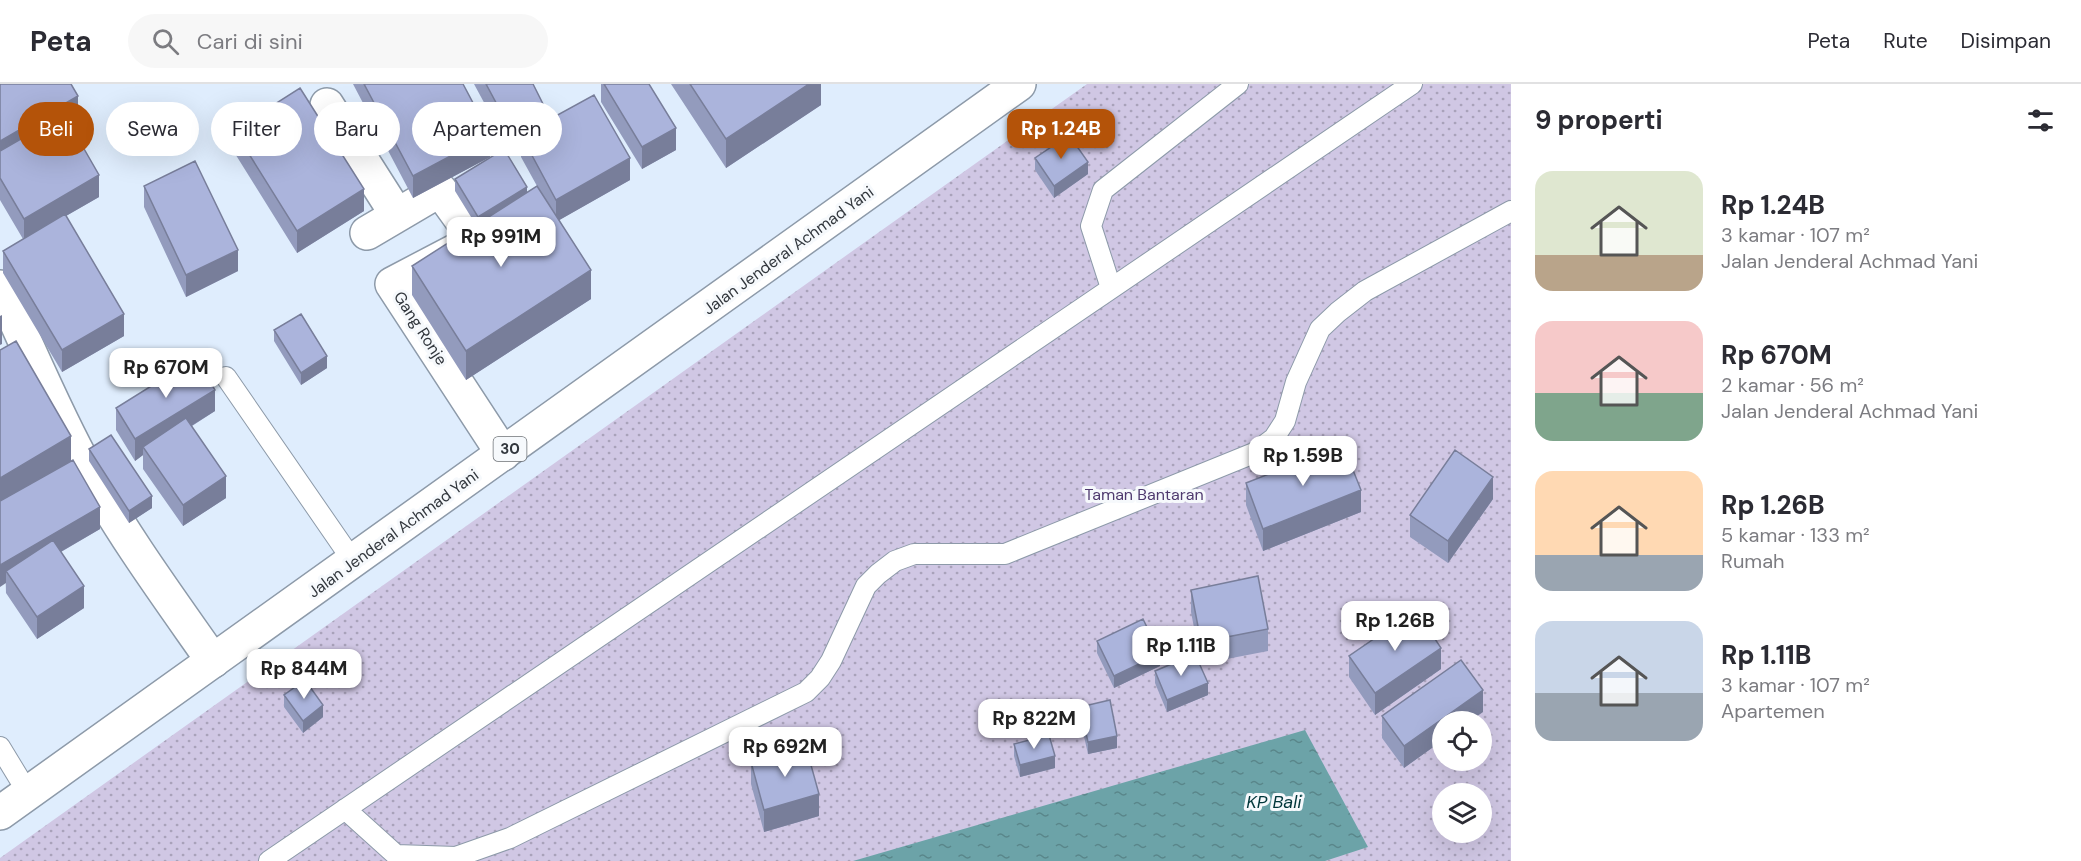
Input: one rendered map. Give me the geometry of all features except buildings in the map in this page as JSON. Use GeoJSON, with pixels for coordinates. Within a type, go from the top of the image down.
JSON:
{"type":"FeatureCollection","features":[{"type":"Feature","properties":{"kind":"main road","name":"Jalan Jenderal Achmad Yani"},"geometry":{"type":"LineString","coordinates":[[0,813],[1019,84]]}},
{"type":"Feature","properties":{"kind":"main road"},"geometry":{"type":"LineString","coordinates":[[359,156],[397,215]]}},
{"type":"Feature","properties":{"kind":"main road","name":"Gang Ronje"},"geometry":{"type":"LineString","coordinates":[[367,233],[440,190],[476,240],[392,284],[503,454]]}},
{"type":"Feature","properties":{"kind":"main road"},"geometry":{"type":"LineString","coordinates":[[0,287],[59,418],[87,471],[138,555],[213,661]]}},
{"type":"Feature","properties":{"kind":"lane"},"geometry":{"type":"LineString","coordinates":[[1112,288],[1091,226],[1103,190],[1239,84]]}},
{"type":"Feature","properties":{"kind":"lane"},"geometry":{"type":"LineString","coordinates":[[269,861],[1412,84]]}},
{"type":"Feature","properties":{"kind":"lane"},"geometry":{"type":"LineString","coordinates":[[345,809],[396,855],[456,857],[510,838],[806,692],[820,678],[831,661],[866,586],[895,561],[914,554],[1005,554],[1254,453],[1274,438],[1285,421],[1296,382],[1320,329],[1338,312],[1365,291],[1511,211]]}},
{"type":"Feature","properties":{"kind":"lane"},"geometry":{"type":"LineString","coordinates":[[226,377],[352,561]]}},
{"type":"Feature","properties":{"kind":"lane"},"geometry":{"type":"LineString","coordinates":[[0,747],[28,793]]}},
{"type":"Feature","properties":{"kind":"green space","name":"Taman Bantaran"},"geometry":{"type":"Polygon","coordinates":[[[1087,84],[1511,84],[1511,861],[0,861],[0,858],[1087,84]]]}},
{"type":"Feature","properties":{"kind":"water","name":"KP Bali"},"geometry":{"type":"Polygon","coordinates":[[[1305,730],[1368,847],[1325,861],[853,861],[1305,730]]]}}]}
